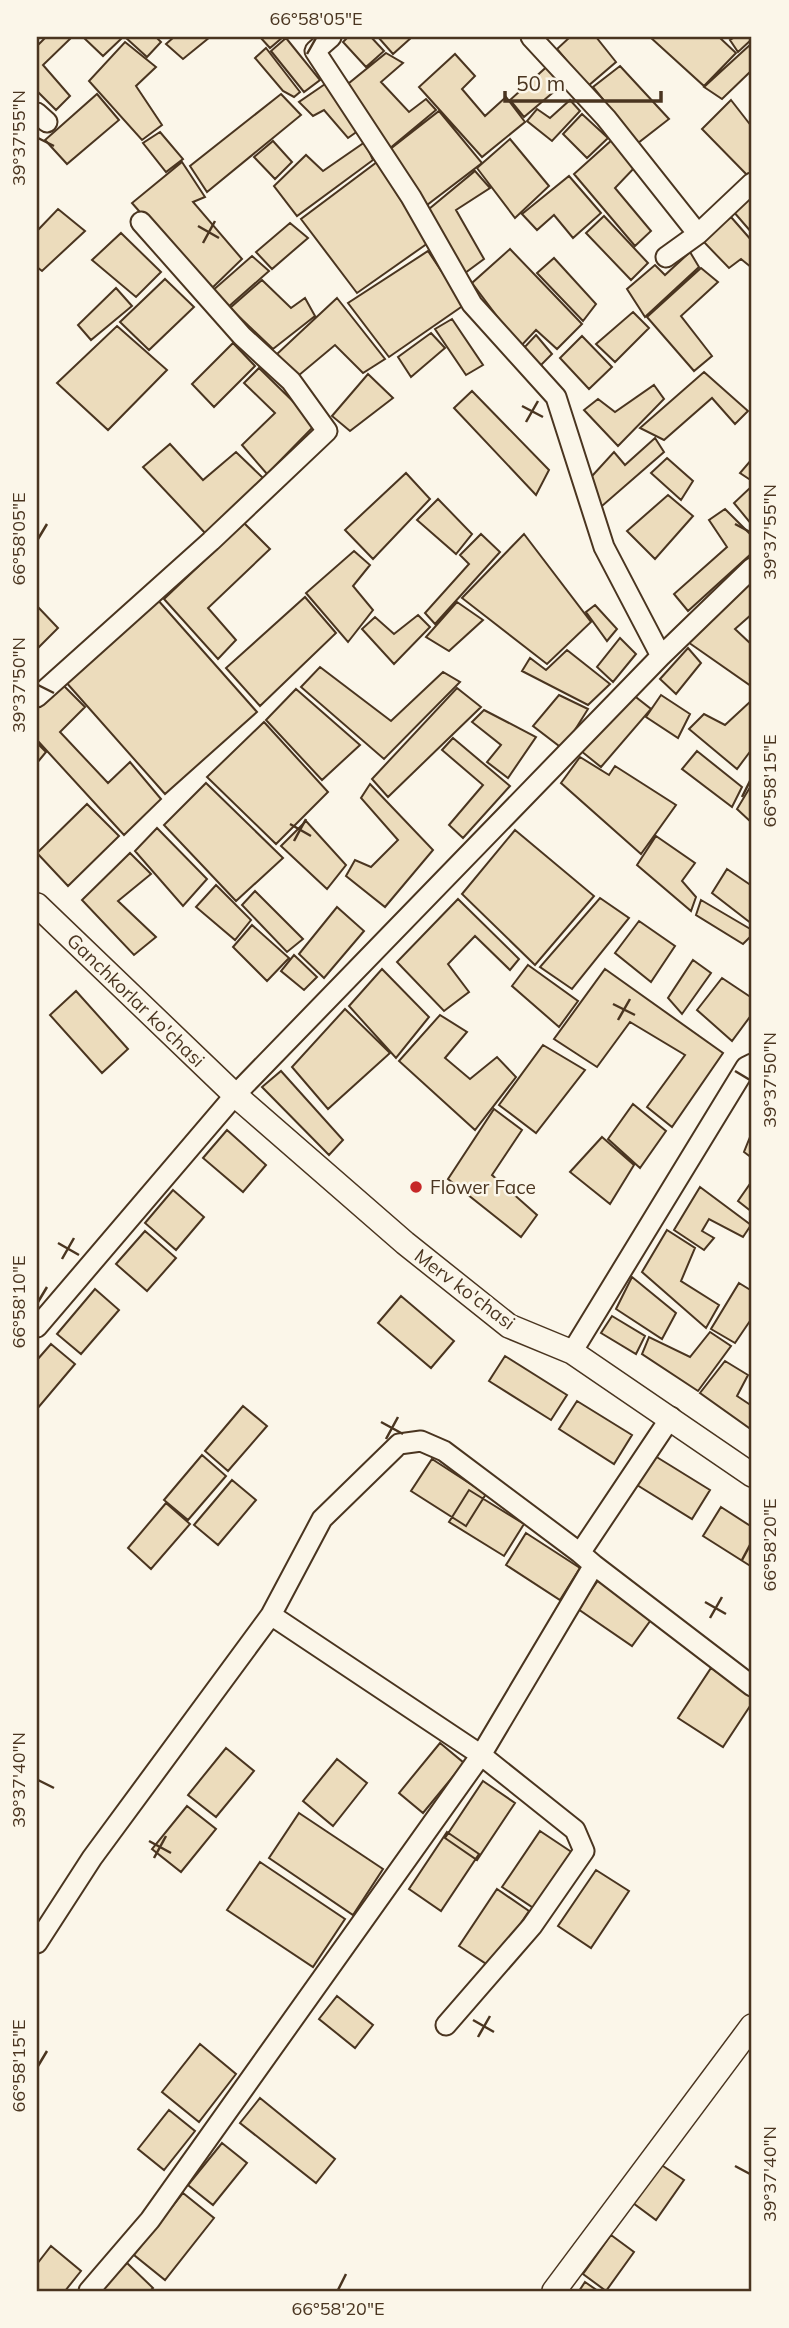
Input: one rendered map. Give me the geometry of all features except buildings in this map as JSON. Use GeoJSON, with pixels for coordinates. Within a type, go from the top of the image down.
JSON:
{"type":"FeatureCollection","features":[{"type":"Feature","properties":{"kind":"street"},"geometry":{"type":"LineString","coordinates":[[331,37],[315,51],[411,197],[472,304],[556,397],[604,547],[661,656]]}},
{"type":"Feature","properties":{"kind":"street"},"geometry":{"type":"LineString","coordinates":[[531,37],[606,118],[698,234]]}},
{"type":"Feature","properties":{"kind":"street"},"geometry":{"type":"LineString","coordinates":[[666,257],[698,234],[752,183]]}},
{"type":"Feature","properties":{"kind":"street"},"geometry":{"type":"LineString","coordinates":[[37,697],[211,541],[327,431],[291,381],[242,336],[141,222]]}},
{"type":"Feature","properties":{"kind":"street"},"geometry":{"type":"LineString","coordinates":[[37,1327],[235,1095],[661,656],[752,568]]}},
{"type":"Feature","properties":{"kind":"street","name":"Ganchkorlar ko'chasi"},"geometry":{"type":"LineString","coordinates":[[37,905],[235,1095]]}},
{"type":"Feature","properties":{"kind":"street"},"geometry":{"type":"LineString","coordinates":[[572,1352],[747,1067],[752,1064]]}},
{"type":"Feature","properties":{"kind":"street","name":"Merv ko'chasi"},"geometry":{"type":"LineString","coordinates":[[235,1095],[405,1243],[509,1326],[572,1352],[752,1475]]}},
{"type":"Feature","properties":{"kind":"street"},"geometry":{"type":"LineString","coordinates":[[89,2291],[158,2210],[481,1755],[587,1559],[671,1418]]}},
{"type":"Feature","properties":{"kind":"street"},"geometry":{"type":"LineString","coordinates":[[37,1943],[92,1858],[271,1615],[322,1519],[399,1444],[421,1441],[444,1451],[752,1686]]}},
{"type":"Feature","properties":{"kind":"street"},"geometry":{"type":"LineString","coordinates":[[271,1615],[481,1755],[575,1830],[584,1851],[532,1926],[446,2025]]}},
{"type":"Feature","properties":{"kind":"street"},"geometry":{"type":"LineString","coordinates":[[554,2291],[752,2026]]}},
{"type":"Feature","properties":{"kind":"place","name":"Flower Face"},"geometry":{"type":"Point","coordinates":[416,1187]}}]}
